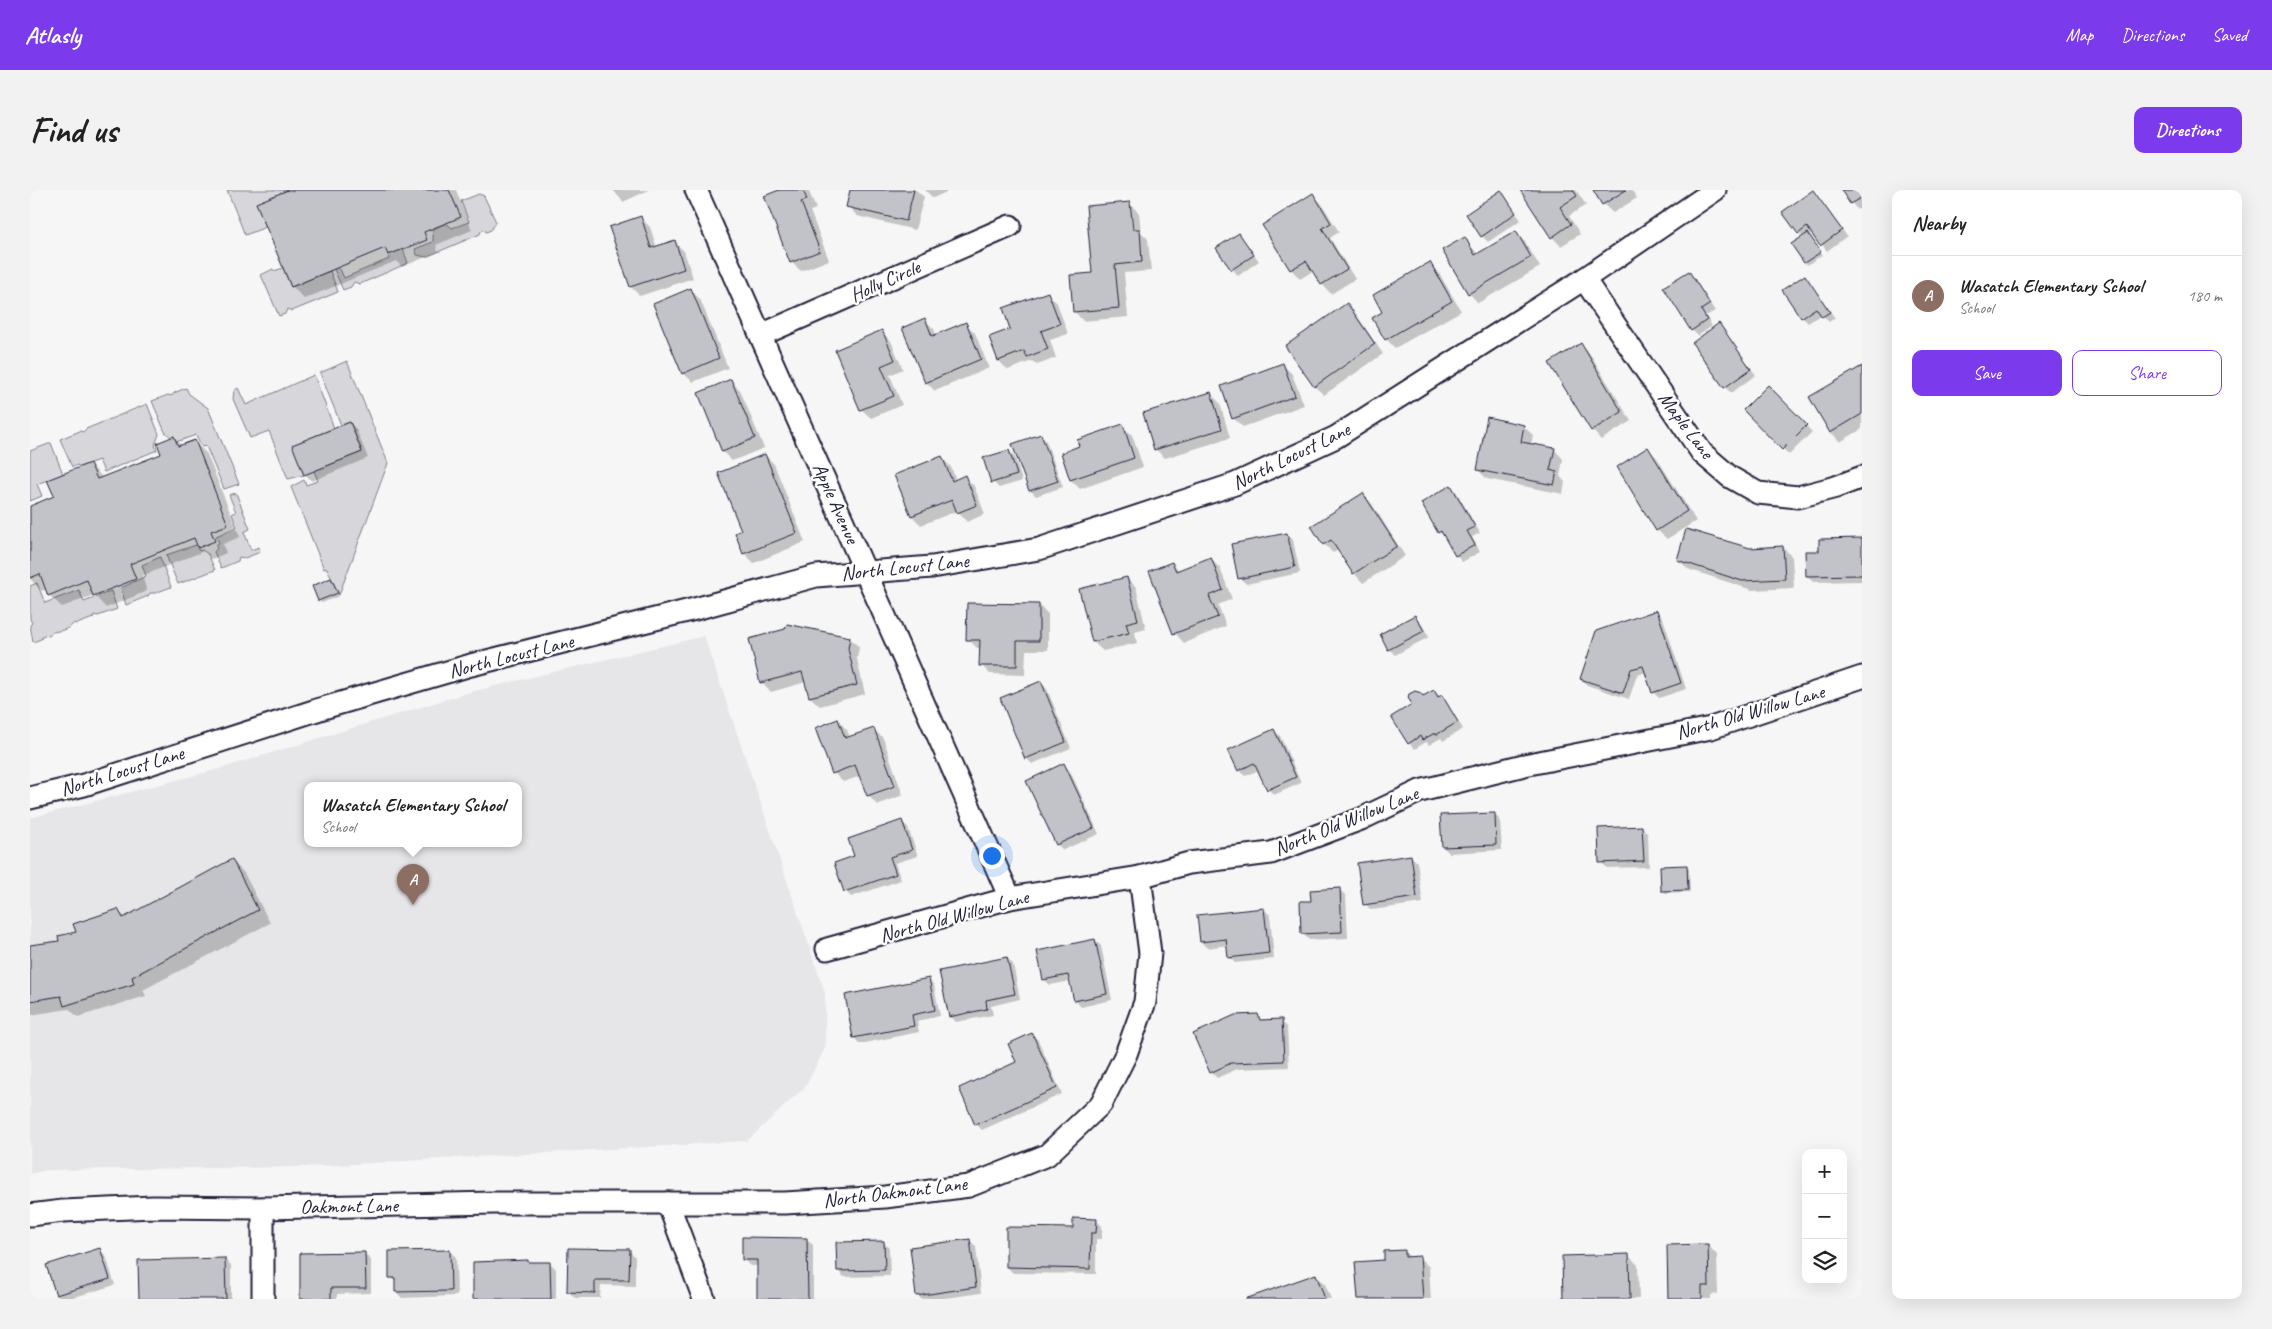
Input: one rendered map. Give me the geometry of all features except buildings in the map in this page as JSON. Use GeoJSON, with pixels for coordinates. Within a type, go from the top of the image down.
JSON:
{"type":"FeatureCollection","features":[{"type":"Feature","properties":{"kind":"street","name":"Apple Avenue"},"geometry":{"type":"LineString","coordinates":[[696,190],[1010,898]]}},
{"type":"Feature","properties":{"kind":"street","name":"North Locust Lane"},"geometry":{"type":"LineString","coordinates":[[30,798],[84,785],[320,709],[471,665],[695,609],[816,576],[932,567],[1039,549],[1235,484],[1336,437],[1584,279],[1716,190]]}},
{"type":"Feature","properties":{"kind":"street","name":"Holly Circle"},"geometry":{"type":"LineString","coordinates":[[761,335],[1010,226]]}},
{"type":"Feature","properties":{"kind":"street","name":"Maple Lane"},"geometry":{"type":"LineString","coordinates":[[1584,279],[1702,453],[1730,477],[1758,492],[1798,497],[1836,487],[1862,477]]}},
{"type":"Feature","properties":{"kind":"street","name":"North Old Willow Lane"},"geometry":{"type":"LineString","coordinates":[[827,949],[1010,898],[1140,877],[1189,863],[1271,853],[1360,819],[1420,791],[1524,765],[1711,728],[1862,677]]}},
{"type":"Feature","properties":{"kind":"street","name":"North Oakmont Lane"},"geometry":{"type":"LineString","coordinates":[[668,1203],[785,1203],[885,1197],[969,1186],[1047,1155],[1100,1104],[1126,1054],[1145,1002],[1150,953],[1140,877]]}},
{"type":"Feature","properties":{"kind":"street","name":"Oakmont Lane"},"geometry":{"type":"LineString","coordinates":[[30,1215],[63,1211],[153,1207],[263,1208],[494,1203],[668,1203]]}},
{"type":"Feature","properties":{"kind":"street"},"geometry":{"type":"LineString","coordinates":[[668,1203],[704,1299]]}},
{"type":"Feature","properties":{"kind":"street"},"geometry":{"type":"LineString","coordinates":[[263,1208],[264,1299]]}},
{"type":"Feature","properties":{"kind":"shaded area"},"geometry":{"type":"Polygon","coordinates":[[[227,190],[288,190],[257,203],[266,227],[245,235],[227,190]]]}},
{"type":"Feature","properties":{"kind":"shaded area"},"geometry":{"type":"Polygon","coordinates":[[[479,194],[484,196],[496,222],[491,230],[486,232],[484,229],[480,234],[426,257],[417,255],[415,249],[433,242],[433,229],[446,223],[452,228],[469,222],[461,201],[479,194]]]}},
{"type":"Feature","properties":{"kind":"shaded area"},"geometry":{"type":"Polygon","coordinates":[[[403,249],[408,263],[360,284],[354,282],[351,287],[343,290],[334,269],[339,267],[344,278],[389,259],[388,255],[403,249]]]}},
{"type":"Feature","properties":{"kind":"shaded area"},"geometry":{"type":"Polygon","coordinates":[[[283,268],[291,287],[330,271],[338,292],[292,311],[287,309],[285,314],[279,316],[261,275],[273,269],[274,271],[283,268]]]}},
{"type":"Feature","properties":{"kind":"shaded area"},"geometry":{"type":"Polygon","coordinates":[[[347,361],[388,463],[339,595],[327,568],[324,569],[291,487],[304,480],[306,485],[318,481],[314,471],[362,452],[350,422],[341,425],[320,373],[347,361]]]}},
{"type":"Feature","properties":{"kind":"shaded area"},"geometry":{"type":"Polygon","coordinates":[[[314,375],[334,428],[293,445],[304,475],[288,479],[269,431],[250,438],[233,399],[234,391],[238,388],[246,405],[314,375]]]}},
{"type":"Feature","properties":{"kind":"shaded area"},"geometry":{"type":"Polygon","coordinates":[[[186,388],[189,394],[208,408],[239,484],[224,489],[206,446],[202,447],[196,435],[176,442],[174,436],[171,437],[165,432],[152,401],[168,395],[172,396],[174,393],[186,388]]]}},
{"type":"Feature","properties":{"kind":"shaded area"},"geometry":{"type":"Polygon","coordinates":[[[147,404],[159,434],[155,445],[157,450],[104,472],[99,460],[79,467],[78,465],[72,467],[60,439],[80,431],[83,432],[86,429],[147,404]]]}},
{"type":"Feature","properties":{"kind":"shaded area"},"geometry":{"type":"Polygon","coordinates":[[[51,443],[63,474],[37,484],[42,496],[30,501],[30,451],[51,443]]]}},
{"type":"Feature","properties":{"kind":"shaded area"},"geometry":{"type":"Polygon","coordinates":[[[236,493],[250,529],[244,532],[251,550],[259,547],[260,552],[245,558],[239,557],[238,561],[221,568],[214,552],[217,548],[215,545],[219,543],[216,536],[237,527],[232,514],[236,512],[229,495],[236,493]]]}},
{"type":"Feature","properties":{"kind":"shaded area"},"geometry":{"type":"Polygon","coordinates":[[[196,545],[199,551],[202,550],[208,554],[215,570],[178,584],[166,555],[196,545]]]}},
{"type":"Feature","properties":{"kind":"shaded area"},"geometry":{"type":"Polygon","coordinates":[[[160,557],[171,587],[150,593],[148,596],[126,605],[121,588],[146,576],[142,565],[160,557]]]}},
{"type":"Feature","properties":{"kind":"shaded area"},"geometry":{"type":"Polygon","coordinates":[[[37,583],[45,603],[79,590],[84,602],[111,591],[117,609],[98,616],[94,615],[93,618],[77,624],[74,623],[67,629],[52,632],[49,636],[43,635],[41,639],[33,642],[30,625],[32,623],[30,619],[30,586],[37,583]]]}},
{"type":"Feature","properties":{"kind":"shaded area"},"geometry":{"type":"Polygon","coordinates":[[[704,636],[825,993],[825,1048],[806,1086],[747,1141],[305,1167],[47,1170],[30,1174],[30,818],[219,769],[470,692],[704,636]]]}},
{"type":"Feature","properties":{"kind":"place","name":"Wasatch Elementary School"},"geometry":{"type":"Point","coordinates":[413,905]}}]}
